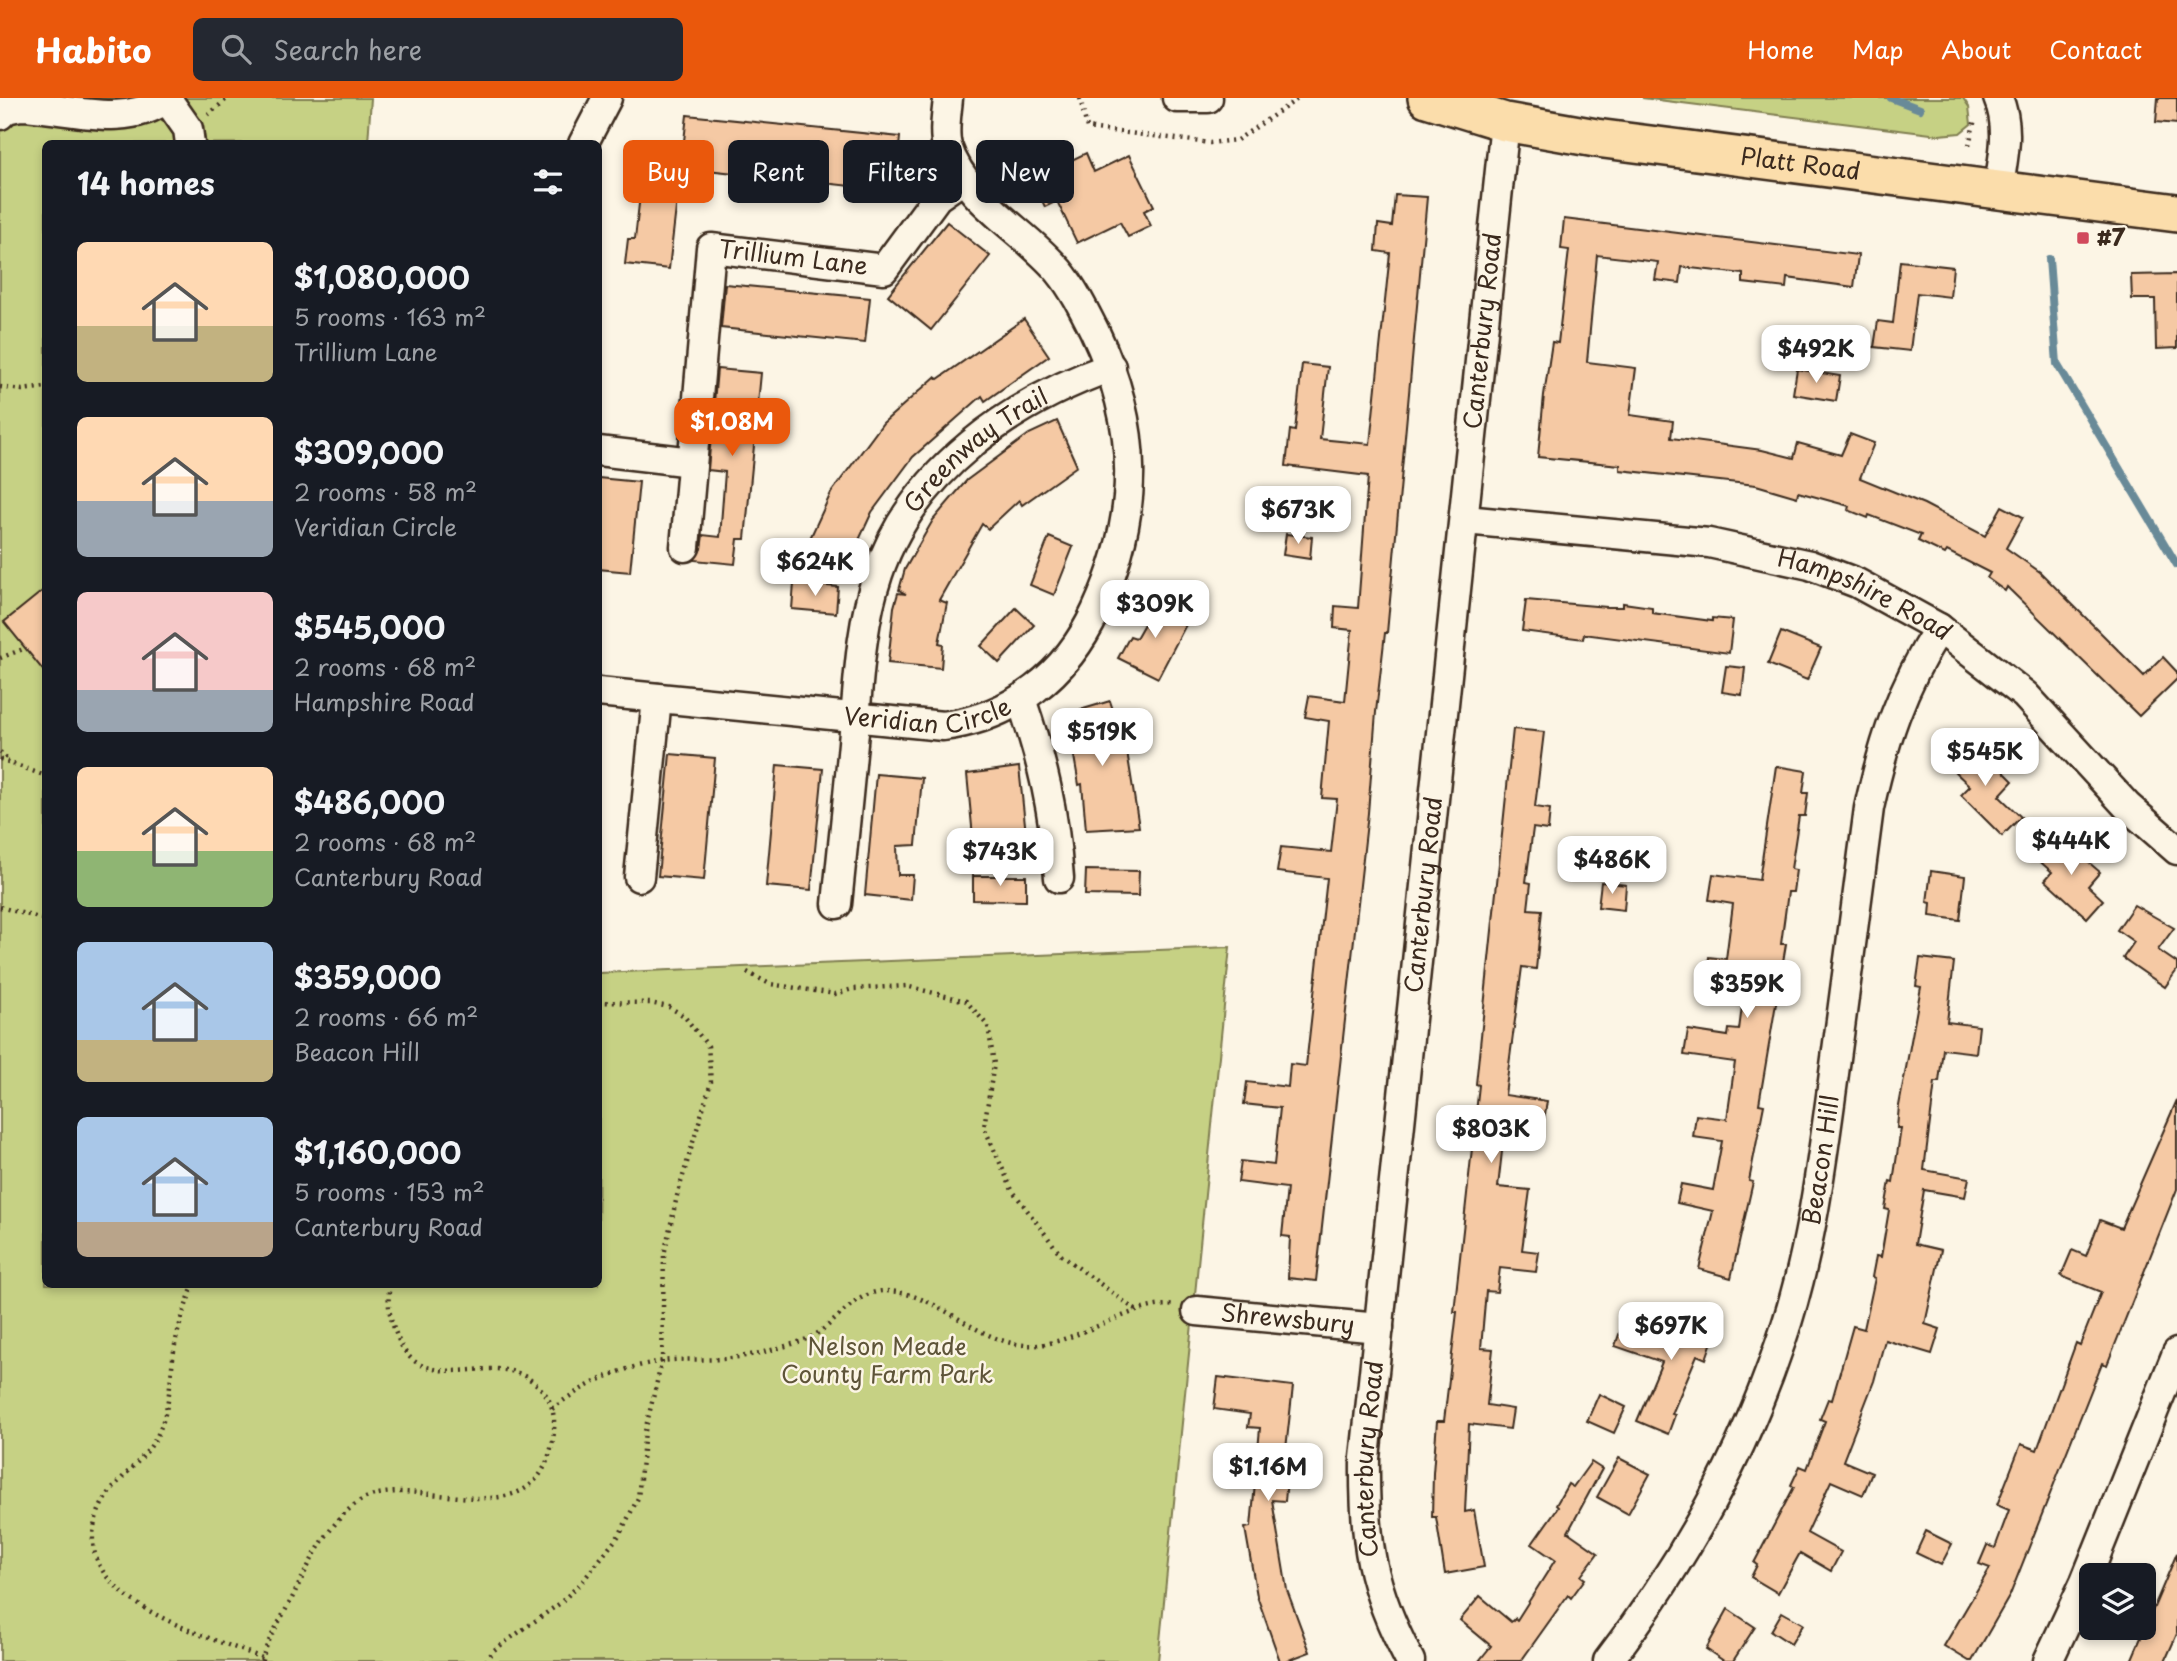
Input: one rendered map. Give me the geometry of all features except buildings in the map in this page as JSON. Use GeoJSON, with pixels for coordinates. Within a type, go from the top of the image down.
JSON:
{"type":"FeatureCollection","features":[{"type":"Feature","properties":{"kind":"main road","name":"Platt Road"},"geometry":{"type":"LineString","coordinates":[[1427,98],[1505,122],[1621,141],[2177,213]]}},
{"type":"Feature","properties":{"kind":"street"},"geometry":{"type":"LineString","coordinates":[[585,140],[607,98]]}},
{"type":"Feature","properties":{"kind":"street","name":"Veridian Circle"},"geometry":{"type":"LineString","coordinates":[[602,692],[943,726],[965,723],[995,713],[1021,699],[1055,674],[1086,633],[1109,583],[1127,522],[1131,449],[1111,367],[1061,273],[1035,245],[1005,222],[963,179],[946,143],[948,98]]}},
{"type":"Feature","properties":{"kind":"street"},"geometry":{"type":"LineString","coordinates":[[1177,98],[1208,98]]}},
{"type":"Feature","properties":{"kind":"street"},"geometry":{"type":"LineString","coordinates":[[0,115],[6,109],[20,106],[123,115],[148,111],[167,99],[188,129],[195,131]]}},
{"type":"Feature","properties":{"kind":"street"},"geometry":{"type":"LineString","coordinates":[[1987,106],[2003,110],[2006,138],[1998,191]]}},
{"type":"Feature","properties":{"kind":"street","name":"Canterbury Road"},"geometry":{"type":"LineString","coordinates":[[1410,1661],[1391,1625],[1374,1579],[1364,1523],[1365,1458],[1505,122]]}},
{"type":"Feature","properties":{"kind":"street","name":"Trillium Lane"},"geometry":{"type":"LineString","coordinates":[[685,547],[711,248],[884,269],[937,197],[963,179]]}},
{"type":"Feature","properties":{"kind":"street","name":"Greenway Trail"},"geometry":{"type":"LineString","coordinates":[[837,904],[863,631],[878,572],[903,521],[927,488],[972,442],[1027,405],[1077,379],[1111,367]]}},
{"type":"Feature","properties":{"kind":"street"},"geometry":{"type":"LineString","coordinates":[[602,451],[692,462]]}},
{"type":"Feature","properties":{"kind":"street","name":"Hampshire Road"},"geometry":{"type":"LineString","coordinates":[[1465,520],[1709,543],[1810,565],[1857,583],[1939,628],[2025,695],[2127,806],[2177,850]]}},
{"type":"Feature","properties":{"kind":"street","name":"Beacon Hill"},"geometry":{"type":"LineString","coordinates":[[1608,1661],[1651,1605],[1705,1514],[1748,1428],[1782,1340],[1806,1251],[1820,1176],[1869,808],[1879,762],[1895,711],[1939,628]]}},
{"type":"Feature","properties":{"kind":"street"},"geometry":{"type":"LineString","coordinates":[[639,877],[657,698]]}},
{"type":"Feature","properties":{"kind":"street"},"geometry":{"type":"LineString","coordinates":[[1021,699],[1040,754],[1054,813],[1059,878]]}},
{"type":"Feature","properties":{"kind":"street","name":"Shrewsbury"},"geometry":{"type":"LineString","coordinates":[[1197,1311],[1379,1328]]}},
{"type":"Feature","properties":{"kind":"street"},"geometry":{"type":"LineString","coordinates":[[2049,1661],[2085,1582],[2177,1353]]}},
{"type":"Feature","properties":{"kind":"path"},"geometry":{"type":"LineString","coordinates":[[195,131],[228,98]]}},
{"type":"Feature","properties":{"kind":"path"},"geometry":{"type":"LineString","coordinates":[[1080,98],[1087,128],[1210,143],[1237,140],[1299,98]]}},
{"type":"Feature","properties":{"kind":"path"},"geometry":{"type":"LineString","coordinates":[[1969,145],[1987,106]]}},
{"type":"Feature","properties":{"kind":"path"},"geometry":{"type":"LineString","coordinates":[[0,387],[23,390],[42,388]]}},
{"type":"Feature","properties":{"kind":"path"},"geometry":{"type":"LineString","coordinates":[[0,659],[26,648]]}},
{"type":"Feature","properties":{"kind":"path"},"geometry":{"type":"LineString","coordinates":[[0,752],[9,760]]}},
{"type":"Feature","properties":{"kind":"path"},"geometry":{"type":"LineString","coordinates":[[0,759],[9,760],[42,774]]}},
{"type":"Feature","properties":{"kind":"path"},"geometry":{"type":"LineString","coordinates":[[0,907],[42,919]]}},
{"type":"Feature","properties":{"kind":"path"},"geometry":{"type":"LineString","coordinates":[[747,972],[770,984],[835,994],[853,989],[906,986],[966,1001],[988,1026],[994,1064],[984,1127],[1012,1190],[1061,1255],[1138,1312]]}},
{"type":"Feature","properties":{"kind":"path"},"geometry":{"type":"LineString","coordinates":[[486,1661],[494,1650],[559,1604],[582,1582],[631,1516],[638,1498],[645,1431],[662,1361],[664,1255],[677,1196],[706,1107],[711,1062],[701,1035],[668,1007],[650,1003],[602,1002]]}},
{"type":"Feature","properties":{"kind":"path"},"geometry":{"type":"LineString","coordinates":[[193,1288],[177,1334],[162,1426],[153,1445],[104,1501],[94,1524],[93,1548],[102,1571],[142,1608],[171,1624],[262,1660],[307,1569],[339,1520],[362,1500],[390,1493],[484,1499],[516,1491],[534,1479],[550,1454],[554,1422],[552,1409],[546,1395],[533,1381],[512,1370],[442,1371],[422,1366],[410,1357],[399,1342],[390,1319],[387,1298],[389,1288]]}},
{"type":"Feature","properties":{"kind":"path"},"geometry":{"type":"LineString","coordinates":[[552,1409],[576,1390],[600,1378],[662,1361],[732,1358],[807,1339],[864,1294],[885,1291],[921,1298],[993,1338],[1035,1345],[1074,1338],[1164,1304],[1197,1311]]}},
{"type":"Feature","properties":{"kind":"green space","name":"Nelson Meade County Farm Park"},"geometry":{"type":"Polygon","coordinates":[[[0,98],[371,98],[368,140],[42,140],[42,1288],[602,1288],[602,973],[1230,947],[1158,1661],[0,1661],[0,98]]]}},
{"type":"Feature","properties":{"kind":"green space"},"geometry":{"type":"Polygon","coordinates":[[[1642,98],[1963,98],[1969,107],[1971,124],[1960,133],[1939,135],[1642,98]]]}},
{"type":"Feature","properties":{"kind":"waterway"},"geometry":{"type":"LineString","coordinates":[[1891,98],[1920,109]]}},
{"type":"Feature","properties":{"kind":"waterway"},"geometry":{"type":"LineString","coordinates":[[2049,259],[2057,364],[2177,565]]}},
{"type":"Feature","properties":{"kind":"place","name":"#7"},"geometry":{"type":"Point","coordinates":[2083,238]}}]}
